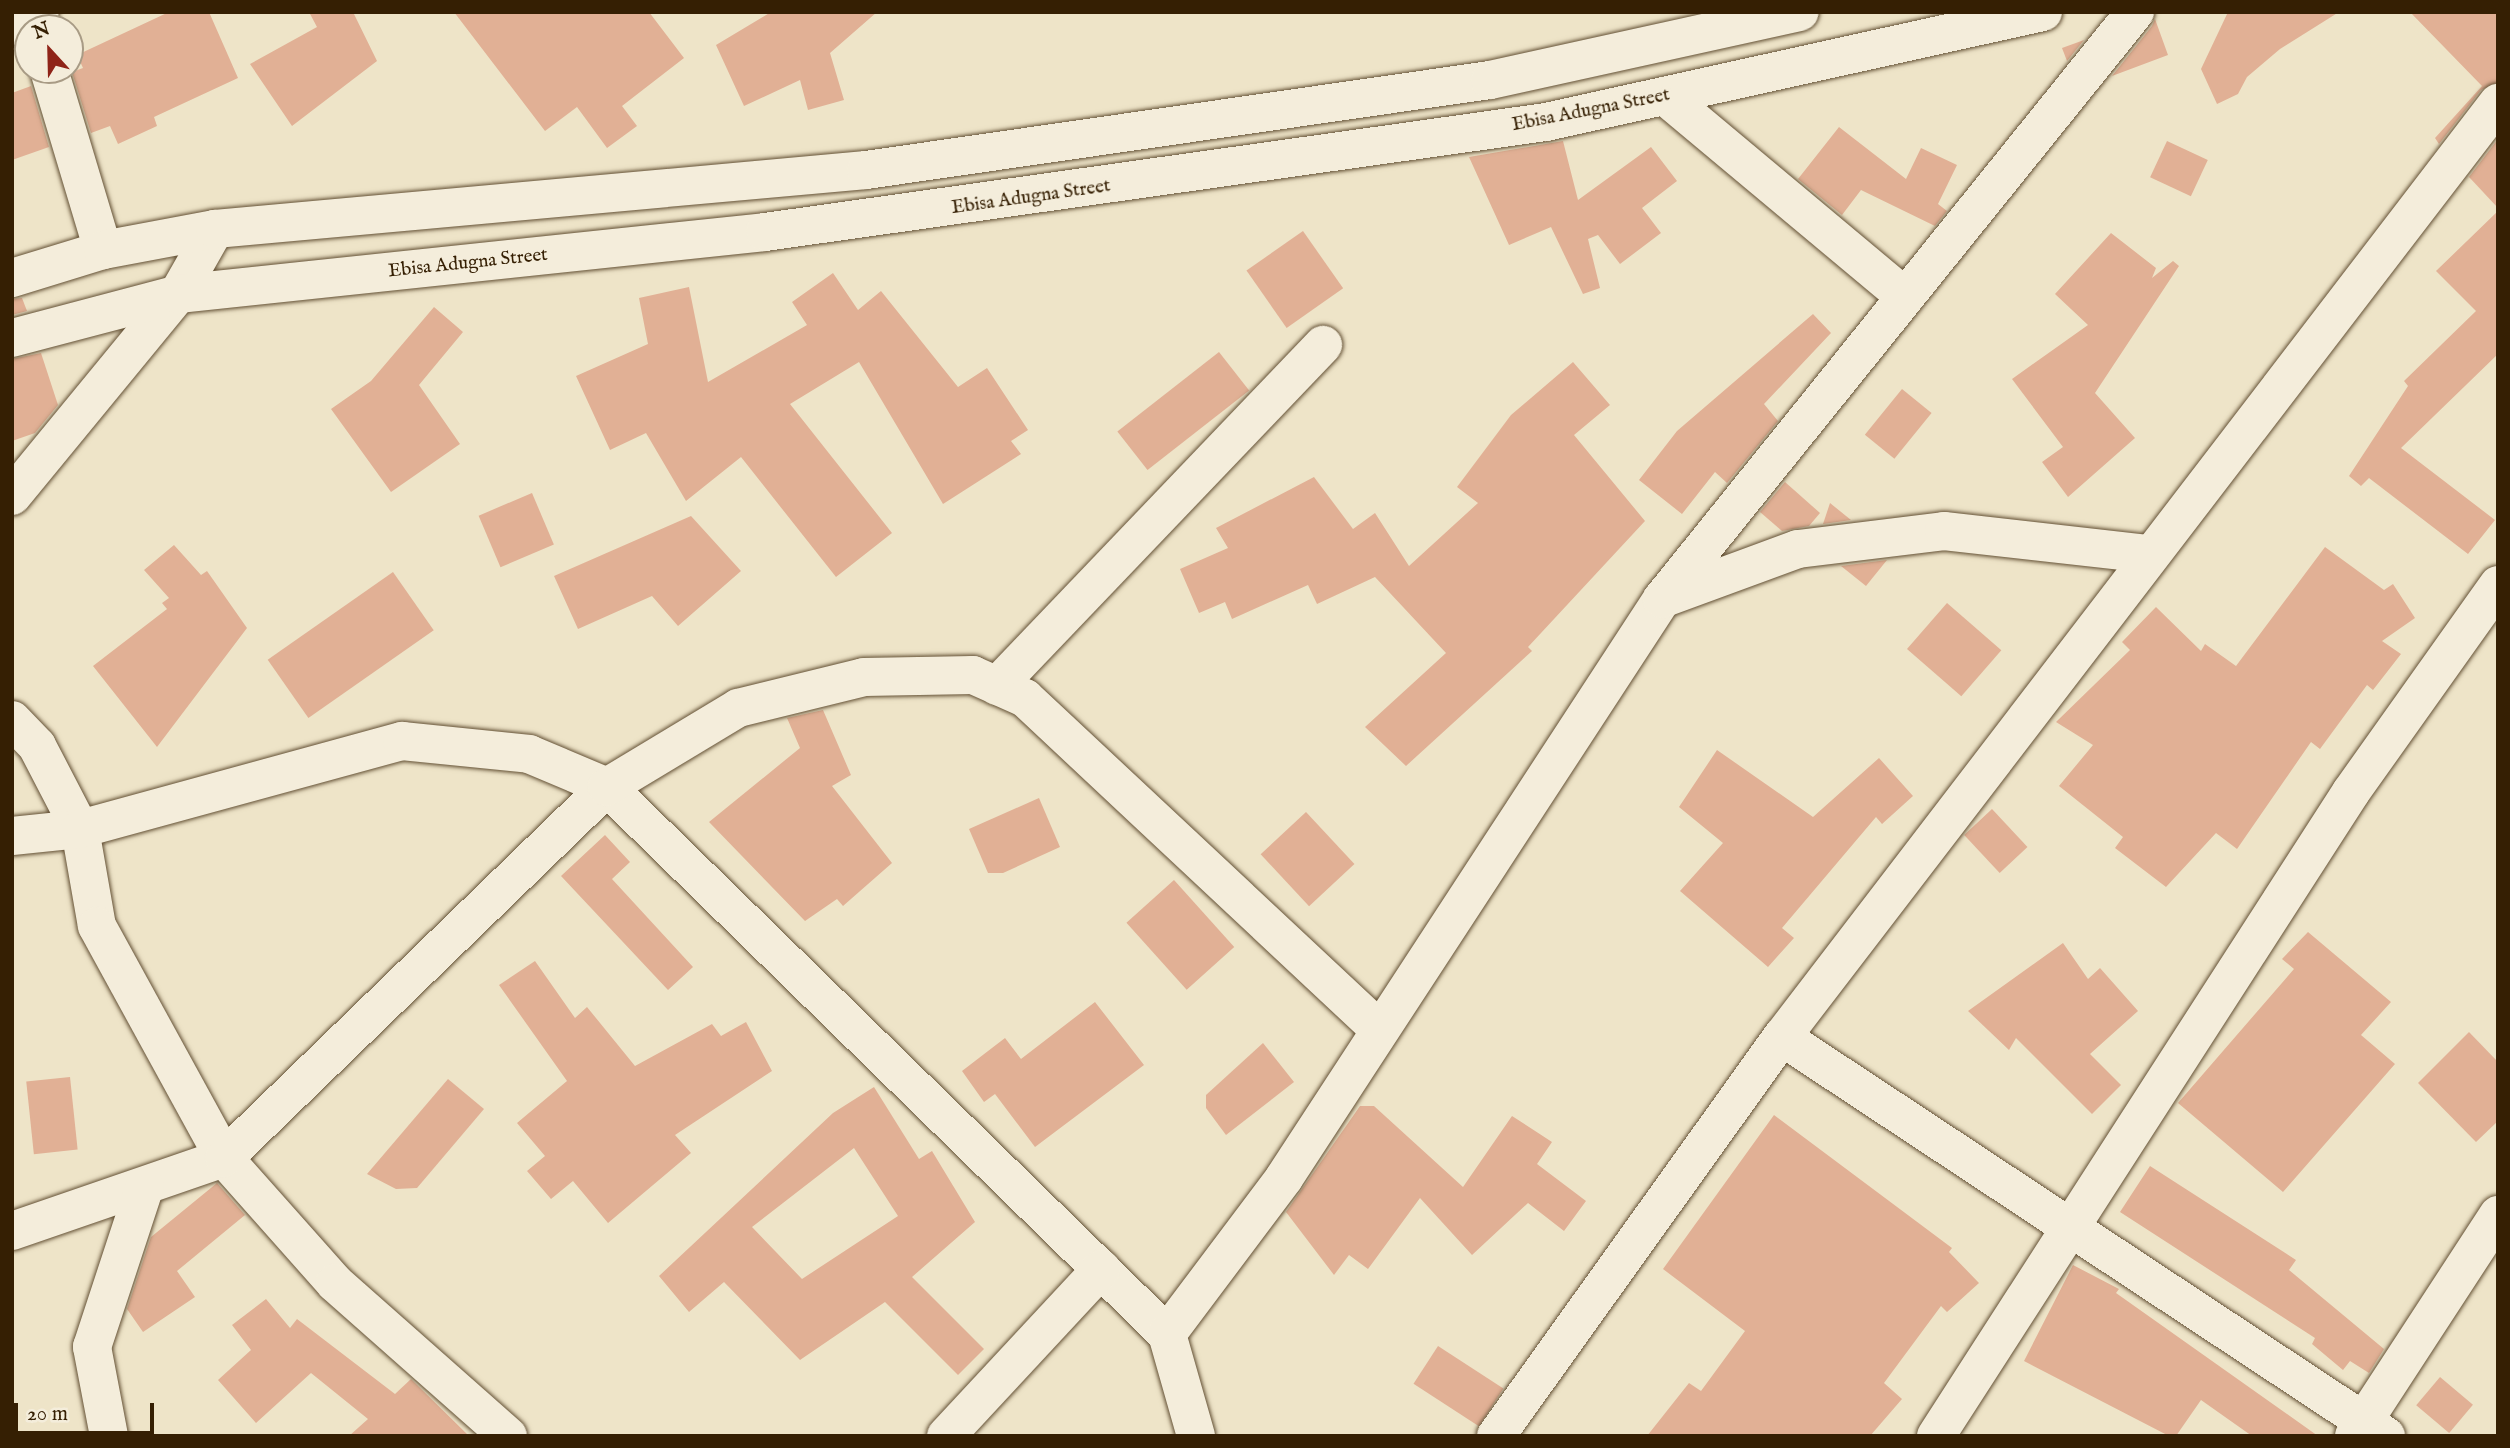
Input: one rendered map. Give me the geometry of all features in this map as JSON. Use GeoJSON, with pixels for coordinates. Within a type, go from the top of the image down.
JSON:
{"type":"FeatureCollection","features":[{"type":"Feature","properties":{"kind":"street"},"geometry":{"type":"LineString","coordinates":[[12,278],[103,250],[215,229],[866,170],[1490,80],[1800,12]]}},
{"type":"Feature","properties":{"kind":"street","name":"Ebisa Adugna Street"},"geometry":{"type":"LineString","coordinates":[[12,338],[178,294],[765,232],[1101,189],[1546,122],[2043,12]]}},
{"type":"Feature","properties":{"kind":"street"},"geometry":{"type":"LineString","coordinates":[[1167,1334],[1284,1178],[1662,599],[2135,12]]}},
{"type":"Feature","properties":{"kind":"street"},"geometry":{"type":"LineString","coordinates":[[53,84],[103,250]]}},
{"type":"Feature","properties":{"kind":"street"},"geometry":{"type":"LineString","coordinates":[[1665,96],[1905,296]]}},
{"type":"Feature","properties":{"kind":"street"},"geometry":{"type":"LineString","coordinates":[[1496,1436],[1782,1037],[2498,103]]}},
{"type":"Feature","properties":{"kind":"street"},"geometry":{"type":"LineString","coordinates":[[12,496],[178,294],[215,229]]}},
{"type":"Feature","properties":{"kind":"street"},"geometry":{"type":"LineString","coordinates":[[997,686],[1323,345]]}},
{"type":"Feature","properties":{"kind":"street"},"geometry":{"type":"LineString","coordinates":[[1662,599],[1797,549],[1944,531],[2150,554]]}},
{"type":"Feature","properties":{"kind":"street"},"geometry":{"type":"LineString","coordinates":[[1936,1436],[2072,1231],[2351,792],[2498,585]]}},
{"type":"Feature","properties":{"kind":"street"},"geometry":{"type":"LineString","coordinates":[[12,1231],[224,1158],[607,787],[738,708],[864,677],[973,675],[1025,698],[1379,1029]]}},
{"type":"Feature","properties":{"kind":"street"},"geometry":{"type":"LineString","coordinates":[[12,720],[37,746],[80,829],[97,926],[224,1158],[335,1283],[508,1436]]}},
{"type":"Feature","properties":{"kind":"street"},"geometry":{"type":"LineString","coordinates":[[12,836],[80,829],[402,741],[529,754],[607,787],[1167,1334],[1196,1436]]}},
{"type":"Feature","properties":{"kind":"street"},"geometry":{"type":"LineString","coordinates":[[1782,1037],[2368,1431],[2498,1215]]}},
{"type":"Feature","properties":{"kind":"street"},"geometry":{"type":"LineString","coordinates":[[109,1436],[92,1347],[145,1186]]}},
{"type":"Feature","properties":{"kind":"street"},"geometry":{"type":"LineString","coordinates":[[946,1436],[1101,1269]]}},
{"type":"Feature","properties":{"kind":"building"},"geometry":{"type":"Polygon","coordinates":[[[169,12],[209,12],[238,78],[154,117],[157,126],[118,144],[110,126],[91,133],[76,84],[84,84],[84,52],[169,12]]]}},
{"type":"Feature","properties":{"kind":"building"},"geometry":{"type":"Polygon","coordinates":[[[309,12],[353,12],[377,61],[292,126],[250,64],[317,27],[309,12]]]}},
{"type":"Feature","properties":{"kind":"building"},"geometry":{"type":"Polygon","coordinates":[[[454,12],[649,12],[684,58],[622,106],[637,126],[607,148],[577,107],[545,131],[454,12]]]}},
{"type":"Feature","properties":{"kind":"building"},"geometry":{"type":"Polygon","coordinates":[[[771,12],[877,12],[830,53],[844,100],[808,110],[800,80],[744,106],[716,45],[771,12]]]}},
{"type":"Feature","properties":{"kind":"building"},"geometry":{"type":"Polygon","coordinates":[[[2228,12],[2339,12],[2280,49],[2247,77],[2238,94],[2217,104],[2201,69],[2228,12]]]}},
{"type":"Feature","properties":{"kind":"building"},"geometry":{"type":"Polygon","coordinates":[[[2410,12],[2498,12],[2498,82],[2481,90],[2439,144],[2435,138],[2482,86],[2410,12]]]}},
{"type":"Feature","properties":{"kind":"building"},"geometry":{"type":"Polygon","coordinates":[[[2155,19],[2168,55],[2112,76],[2152,26],[2155,19]]]}},
{"type":"Feature","properties":{"kind":"building"},"geometry":{"type":"Polygon","coordinates":[[[2084,40],[2067,61],[2062,48],[2084,40]]]}},
{"type":"Feature","properties":{"kind":"building"},"geometry":{"type":"Polygon","coordinates":[[[31,86],[49,147],[12,160],[12,93],[31,86]]]}},
{"type":"Feature","properties":{"kind":"building"},"geometry":{"type":"Polygon","coordinates":[[[1839,127],[1906,179],[1921,148],[1957,165],[1938,204],[1947,211],[1935,226],[1861,190],[1842,215],[1798,179],[1839,127]]]}},
{"type":"Feature","properties":{"kind":"building"},"geometry":{"type":"Polygon","coordinates":[[[2498,139],[2498,208],[2469,177],[2498,139]]]}},
{"type":"Feature","properties":{"kind":"building"},"geometry":{"type":"Polygon","coordinates":[[[1563,141],[1578,200],[1651,147],[1677,181],[1642,208],[1661,233],[1620,264],[1598,235],[1588,239],[1600,288],[1583,294],[1551,227],[1509,245],[1469,157],[1563,141]]]}},
{"type":"Feature","properties":{"kind":"building"},"geometry":{"type":"Polygon","coordinates":[[[2167,141],[2208,160],[2191,196],[2150,177],[2167,141]]]}},
{"type":"Feature","properties":{"kind":"building"},"geometry":{"type":"Polygon","coordinates":[[[2498,211],[2498,354],[2401,448],[2495,520],[2468,554],[2369,478],[2361,486],[2349,476],[2408,386],[2404,381],[2476,311],[2436,271],[2498,211]]]}},
{"type":"Feature","properties":{"kind":"building"},"geometry":{"type":"Polygon","coordinates":[[[1303,231],[1343,288],[1287,328],[1246,271],[1303,231]]]}},
{"type":"Feature","properties":{"kind":"building"},"geometry":{"type":"Polygon","coordinates":[[[2111,233],[2156,268],[2152,278],[2173,261],[2179,266],[2095,393],[2135,438],[2068,497],[2042,462],[2063,447],[2012,379],[2088,325],[2055,294],[2111,233]]]}},
{"type":"Feature","properties":{"kind":"building"},"geometry":{"type":"Polygon","coordinates":[[[833,273],[858,310],[881,291],[958,387],[987,368],[1028,430],[1011,441],[1021,454],[943,504],[859,362],[790,404],[892,533],[836,577],[741,457],[686,501],[646,433],[610,450],[576,376],[648,344],[639,298],[689,287],[708,382],[807,325],[792,302],[833,273]]]}},
{"type":"Feature","properties":{"kind":"building"},"geometry":{"type":"Polygon","coordinates":[[[22,298],[27,311],[12,315],[12,299],[22,298]]]}},
{"type":"Feature","properties":{"kind":"building"},"geometry":{"type":"Polygon","coordinates":[[[434,307],[463,332],[419,385],[460,444],[391,492],[331,409],[371,381],[434,307]]]}},
{"type":"Feature","properties":{"kind":"building"},"geometry":{"type":"Polygon","coordinates":[[[1813,314],[1831,333],[1764,404],[1778,421],[1727,483],[1715,472],[1682,514],[1639,480],[1677,431],[1813,314]]]}},
{"type":"Feature","properties":{"kind":"building"},"geometry":{"type":"Polygon","coordinates":[[[1219,352],[1249,391],[1148,470],[1117,431],[1219,352]]]}},
{"type":"Feature","properties":{"kind":"building"},"geometry":{"type":"Polygon","coordinates":[[[41,353],[58,405],[35,433],[12,441],[12,359],[41,353]]]}},
{"type":"Feature","properties":{"kind":"building"},"geometry":{"type":"Polygon","coordinates":[[[1573,362],[1610,405],[1574,435],[1645,521],[1528,647],[1532,651],[1406,766],[1365,727],[1446,653],[1375,577],[1317,604],[1308,585],[1232,619],[1225,602],[1199,613],[1180,569],[1228,548],[1216,528],[1314,477],[1353,529],[1375,513],[1409,566],[1478,503],[1457,487],[1511,415],[1573,362]]]}},
{"type":"Feature","properties":{"kind":"building"},"geometry":{"type":"Polygon","coordinates":[[[1902,389],[1932,413],[1894,459],[1865,435],[1902,389]]]}},
{"type":"Feature","properties":{"kind":"building"},"geometry":{"type":"Polygon","coordinates":[[[1785,482],[1820,513],[1809,526],[1782,531],[1760,512],[1785,482]]]}},
{"type":"Feature","properties":{"kind":"building"},"geometry":{"type":"Polygon","coordinates":[[[532,493],[554,545],[500,567],[479,516],[532,493]]]}},
{"type":"Feature","properties":{"kind":"building"},"geometry":{"type":"Polygon","coordinates":[[[1830,503],[1851,520],[1823,524],[1830,503]]]}},
{"type":"Feature","properties":{"kind":"building"},"geometry":{"type":"Polygon","coordinates":[[[691,516],[741,571],[678,626],[652,596],[578,629],[554,576],[691,516]]]}},
{"type":"Feature","properties":{"kind":"building"},"geometry":{"type":"Polygon","coordinates":[[[174,545],[201,575],[207,571],[247,628],[157,747],[93,666],[167,609],[162,603],[169,598],[144,570],[174,545]]]}},
{"type":"Feature","properties":{"kind":"building"},"geometry":{"type":"Polygon","coordinates":[[[2325,547],[2384,590],[2393,584],[2415,618],[2382,641],[2401,654],[2373,690],[2367,685],[2320,749],[2311,742],[2237,849],[2216,833],[2166,887],[2115,848],[2123,837],[2059,786],[2093,745],[2056,722],[2130,650],[2122,642],[2156,607],[2201,651],[2205,644],[2236,666],[2325,547]]]}},
{"type":"Feature","properties":{"kind":"building"},"geometry":{"type":"Polygon","coordinates":[[[1887,560],[1866,586],[1841,566],[1887,560]]]}},
{"type":"Feature","properties":{"kind":"building"},"geometry":{"type":"Polygon","coordinates":[[[393,572],[434,630],[308,718],[268,660],[393,572]]]}},
{"type":"Feature","properties":{"kind":"building"},"geometry":{"type":"Polygon","coordinates":[[[1947,603],[2001,650],[1961,696],[1907,649],[1947,603]]]}},
{"type":"Feature","properties":{"kind":"building"},"geometry":{"type":"Polygon","coordinates":[[[823,710],[851,775],[832,786],[892,863],[843,906],[837,899],[805,921],[709,822],[800,748],[787,718],[823,710]]]}},
{"type":"Feature","properties":{"kind":"building"},"geometry":{"type":"Polygon","coordinates":[[[1717,750],[1813,817],[1879,758],[1913,796],[1882,824],[1876,817],[1782,928],[1794,938],[1768,967],[1680,891],[1723,843],[1679,807],[1717,750]]]}},
{"type":"Feature","properties":{"kind":"building"},"geometry":{"type":"Polygon","coordinates":[[[1039,798],[1060,847],[1003,873],[988,873],[969,829],[1039,798]]]}},
{"type":"Feature","properties":{"kind":"building"},"geometry":{"type":"Polygon","coordinates":[[[1992,809],[2027,847],[2000,873],[1964,835],[1992,809]]]}},
{"type":"Feature","properties":{"kind":"building"},"geometry":{"type":"Polygon","coordinates":[[[1306,812],[1354,864],[1309,906],[1261,854],[1306,812]]]}},
{"type":"Feature","properties":{"kind":"building"},"geometry":{"type":"Polygon","coordinates":[[[605,835],[630,862],[612,879],[693,967],[668,990],[561,876],[605,835]]]}},
{"type":"Feature","properties":{"kind":"building"},"geometry":{"type":"Polygon","coordinates":[[[1174,880],[1234,947],[1187,990],[1126,923],[1174,880]]]}},
{"type":"Feature","properties":{"kind":"building"},"geometry":{"type":"Polygon","coordinates":[[[2308,932],[2391,1002],[2361,1035],[2395,1064],[2283,1192],[2178,1103],[2294,969],[2282,959],[2308,932]]]}},
{"type":"Feature","properties":{"kind":"building"},"geometry":{"type":"Polygon","coordinates":[[[2063,943],[2088,979],[2100,968],[2138,1011],[2090,1054],[2121,1085],[2092,1114],[2016,1038],[2009,1050],[1968,1011],[2063,943]]]}},
{"type":"Feature","properties":{"kind":"building"},"geometry":{"type":"Polygon","coordinates":[[[535,961],[575,1018],[587,1007],[635,1066],[712,1024],[721,1036],[746,1022],[772,1071],[675,1135],[691,1153],[608,1223],[573,1181],[551,1199],[527,1171],[545,1156],[517,1123],[567,1081],[499,985],[535,961]]]}},
{"type":"Feature","properties":{"kind":"building"},"geometry":{"type":"Polygon","coordinates":[[[1095,1002],[1144,1065],[1035,1147],[995,1094],[984,1102],[962,1071],[1005,1038],[1021,1059],[1095,1002]]]}},
{"type":"Feature","properties":{"kind":"building"},"geometry":{"type":"Polygon","coordinates":[[[2469,1032],[2498,1062],[2498,1121],[2476,1142],[2418,1083],[2469,1032]]]}},
{"type":"Feature","properties":{"kind":"building"},"geometry":{"type":"Polygon","coordinates":[[[1263,1043],[1294,1082],[1226,1135],[1206,1108],[1206,1095],[1263,1043]]]}},
{"type":"Feature","properties":{"kind":"building"},"geometry":{"type":"Polygon","coordinates":[[[70,1077],[78,1150],[34,1154],[26,1082],[70,1077]]]}},
{"type":"Feature","properties":{"kind":"building"},"geometry":{"type":"Polygon","coordinates":[[[448,1079],[484,1109],[417,1188],[396,1189],[367,1174],[448,1079]]]}},
{"type":"Feature","properties":{"kind":"building"},"geometry":{"type":"Polygon","coordinates":[[[874,1087],[919,1159],[932,1151],[975,1222],[912,1277],[984,1349],[958,1375],[885,1302],[800,1360],[724,1282],[689,1312],[659,1276],[833,1113],[874,1087]],[[854,1148],[752,1227],[802,1279],[898,1216],[854,1148]]]}},
{"type":"Feature","properties":{"kind":"building"},"geometry":{"type":"Polygon","coordinates":[[[1360,1106],[1374,1106],[1463,1187],[1512,1116],[1552,1142],[1537,1164],[1586,1201],[1564,1231],[1528,1203],[1472,1255],[1420,1198],[1368,1269],[1349,1255],[1334,1275],[1286,1212],[1360,1106]]]}},
{"type":"Feature","properties":{"kind":"building"},"geometry":{"type":"Polygon","coordinates":[[[1774,1115],[1952,1248],[1949,1252],[1979,1283],[1947,1312],[1941,1306],[1884,1383],[1902,1399],[1870,1436],[1647,1436],[1689,1383],[1701,1391],[1745,1331],[1663,1269],[1774,1115]]]}},
{"type":"Feature","properties":{"kind":"building"},"geometry":{"type":"Polygon","coordinates":[[[2150,1166],[2296,1260],[2289,1270],[2384,1349],[2369,1373],[2350,1361],[2343,1370],[2312,1344],[2315,1338],[2120,1212],[2150,1166]]]}},
{"type":"Feature","properties":{"kind":"building"},"geometry":{"type":"Polygon","coordinates":[[[217,1183],[245,1215],[177,1271],[195,1297],[143,1332],[127,1309],[151,1237],[217,1183]]]}},
{"type":"Feature","properties":{"kind":"building"},"geometry":{"type":"Polygon","coordinates":[[[2073,1265],[2119,1289],[2116,1293],[2318,1436],[2252,1436],[2201,1400],[2176,1436],[2169,1436],[2024,1361],[2073,1265]]]}},
{"type":"Feature","properties":{"kind":"building"},"geometry":{"type":"Polygon","coordinates":[[[266,1299],[290,1328],[297,1319],[395,1394],[411,1379],[469,1436],[349,1436],[368,1419],[311,1373],[256,1423],[218,1380],[251,1350],[232,1325],[266,1299]]]}},
{"type":"Feature","properties":{"kind":"building"},"geometry":{"type":"Polygon","coordinates":[[[1438,1346],[1503,1388],[1479,1426],[1413,1384],[1438,1346]]]}},
{"type":"Feature","properties":{"kind":"building"},"geometry":{"type":"Polygon","coordinates":[[[2440,1377],[2473,1405],[2449,1433],[2416,1405],[2440,1377]]]}}]}
